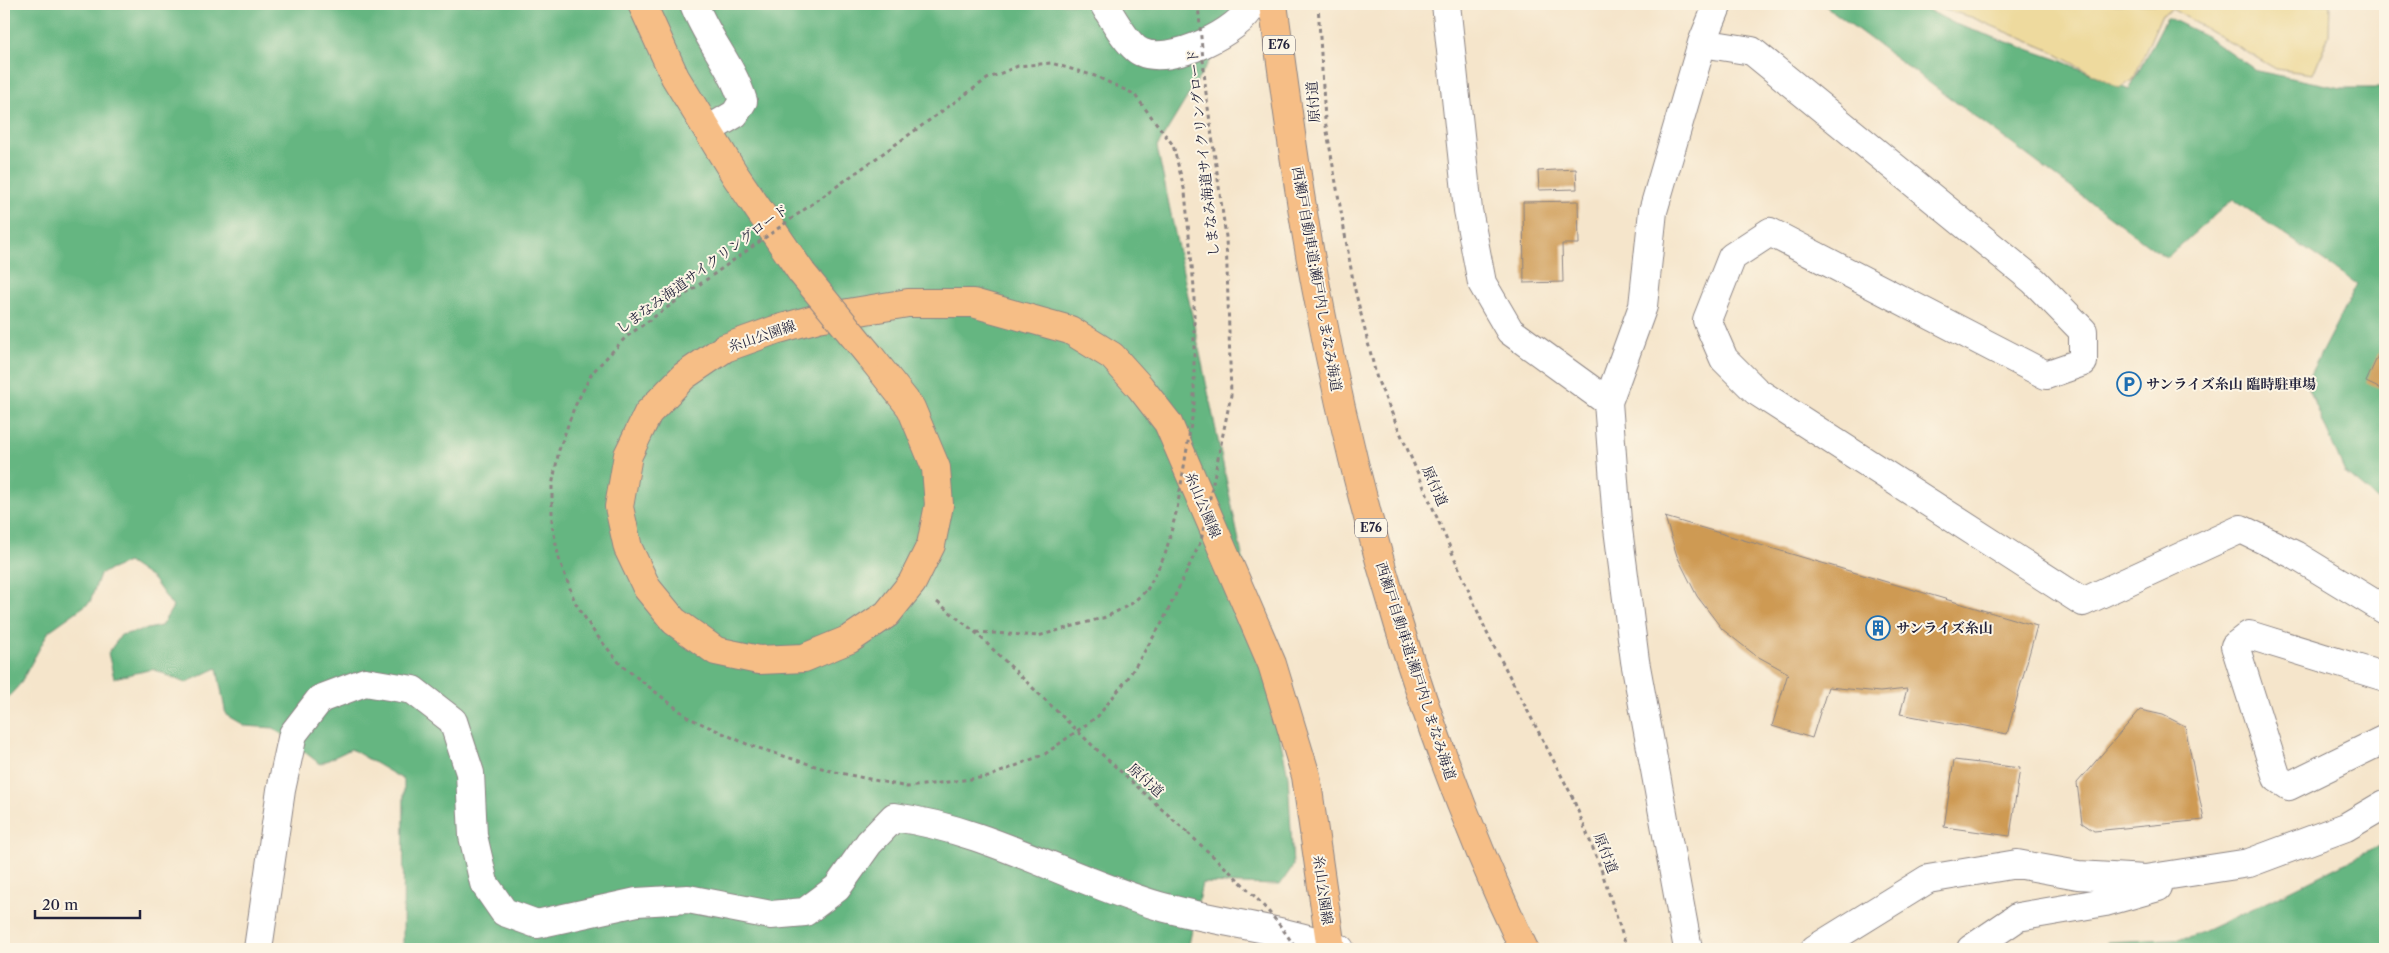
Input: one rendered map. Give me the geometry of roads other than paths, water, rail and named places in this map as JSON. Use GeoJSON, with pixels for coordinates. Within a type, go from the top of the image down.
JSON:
{"type":"FeatureCollection","features":[{"type":"Feature","properties":{"kind":"main road","name":"糸山公園線"},"geometry":{"type":"LineString","coordinates":[[642,4],[675,77],[735,175],[802,273],[870,356],[911,408],[936,468],[939,505],[931,545],[912,583],[887,614],[850,639],[804,658],[760,660],[716,651],[674,620],[647,588],[628,548],[619,507],[628,455],[648,413],[684,376],[725,348],[775,330],[818,318],[908,302],[973,303],[1030,317],[1070,330],[1112,356],[1140,387],[1168,423],[1272,664],[1306,776],[1334,948]]}},
{"type":"Feature","properties":{"kind":"main road","name":"西瀬戸自動車道;瀬戸内しまなみ海道"},"geometry":{"type":"LineString","coordinates":[[1273,4],[1315,286],[1341,408],[1371,529],[1404,639],[1452,782],[1524,949]]}},
{"type":"Feature","properties":{"kind":"main road","name":"西瀬戸自動車道;瀬戸内しまなみ海道"},"geometry":{"type":"LineString","coordinates":[[1282,4],[1285,87]]}},
{"type":"Feature","properties":{"kind":"street"},"geometry":{"type":"LineString","coordinates":[[694,4],[703,28],[736,80],[743,101],[735,114],[708,130]]}},
{"type":"Feature","properties":{"kind":"street"},"geometry":{"type":"LineString","coordinates":[[1104,4],[1119,28],[1140,52],[1167,56],[1213,40],[1250,12],[1253,4]]}},
{"type":"Feature","properties":{"kind":"street"},"geometry":{"type":"LineString","coordinates":[[1446,4],[1468,210],[1482,284],[1510,331],[1608,402]]}},
{"type":"Feature","properties":{"kind":"street"},"geometry":{"type":"LineString","coordinates":[[1688,949],[1635,661],[1617,521],[1608,402],[1643,306],[1653,210],[1702,43],[1718,4]]}},
{"type":"Feature","properties":{"kind":"street"},"geometry":{"type":"LineString","coordinates":[[1702,43],[1752,51],[2034,282],[2083,331],[2083,362],[2046,375],[1770,232],[1732,257],[1707,320],[1724,359],[1756,391],[2083,602],[2241,529],[2295,555],[2385,610]]}},
{"type":"Feature","properties":{"kind":"street"},"geometry":{"type":"LineString","coordinates":[[2385,677],[2250,635],[2235,646],[2277,778],[2289,786],[2385,738]]}},
{"type":"Feature","properties":{"kind":"street"},"geometry":{"type":"LineString","coordinates":[[258,949],[281,790],[293,734],[320,699],[365,682],[413,690],[453,721],[470,773],[473,836],[484,883],[504,912],[537,924],[637,902],[688,899],[771,915],[806,912],[837,888],[869,844],[894,817],[926,821],[1158,906],[1334,948]]}},
{"type":"Feature","properties":{"kind":"street"},"geometry":{"type":"LineString","coordinates":[[1971,949],[2018,917],[2105,902],[2249,863],[2346,827],[2385,804]]}},
{"type":"Feature","properties":{"kind":"street"},"geometry":{"type":"LineString","coordinates":[[1816,949],[1928,879],[2017,864],[2078,875],[2145,879],[2249,863]]}},
{"type":"Feature","properties":{"kind":"place","name":"サンライズ糸山 臨時駐車場"},"geometry":{"type":"Point","coordinates":[2129,384]}},
{"type":"Feature","properties":{"kind":"place","name":"サンライズ糸山"},"geometry":{"type":"Point","coordinates":[1878,628]}}]}
